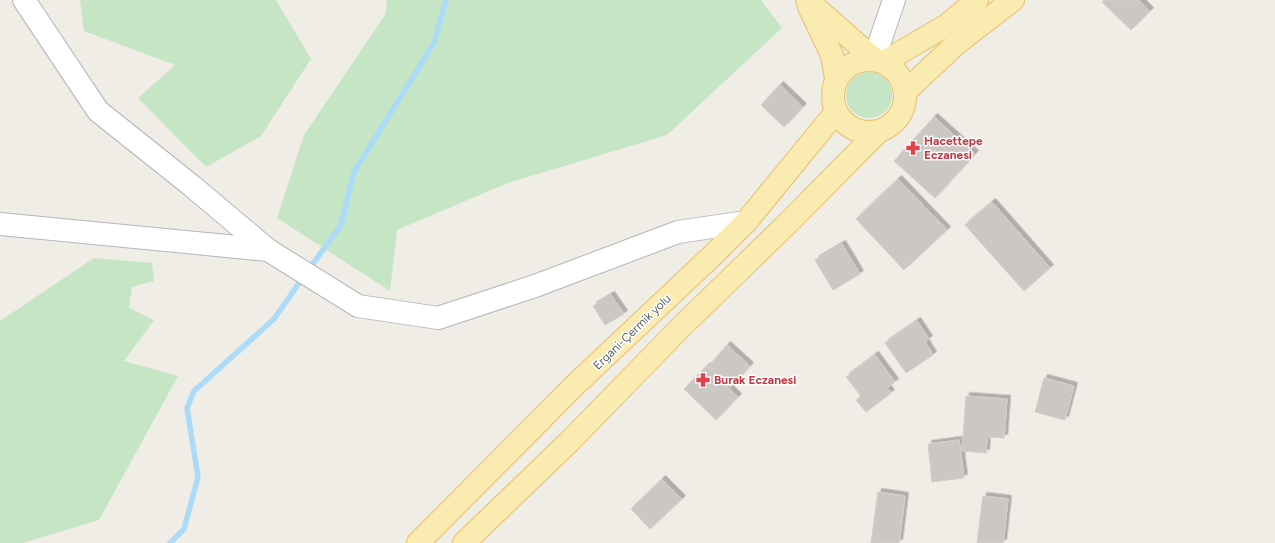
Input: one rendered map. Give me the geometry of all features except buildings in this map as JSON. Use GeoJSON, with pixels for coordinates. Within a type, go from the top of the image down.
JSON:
{"type":"FeatureCollection","features":[{"type":"Feature","properties":{"kind":"main road"},"geometry":{"type":"LineString","coordinates":[[464,543],[569,442],[681,327],[789,222],[879,131],[890,125],[899,116],[904,104],[905,92],[902,80],[895,70],[879,61],[807,0]]}},
{"type":"Feature","properties":{"kind":"main road"},"geometry":{"type":"LineString","coordinates":[[807,0],[832,55],[836,79]]}},
{"type":"Feature","properties":{"kind":"main road"},"geometry":{"type":"LineString","coordinates":[[879,131],[866,132],[854,129],[844,122],[836,112],[833,101],[833,90],[836,79],[843,70],[852,64],[862,60],[879,61],[948,25],[978,0]]}},
{"type":"Feature","properties":{"kind":"main road"},"geometry":{"type":"LineString","coordinates":[[905,92],[956,44],[1013,0]]}},
{"type":"Feature","properties":{"kind":"main road","name":"Ergani-Çermik yolu"},"geometry":{"type":"LineString","coordinates":[[418,543],[575,385],[746,222],[836,112]]}},
{"type":"Feature","properties":{"kind":"street"},"geometry":{"type":"LineString","coordinates":[[24,0],[98,111],[192,186],[268,250],[358,306],[438,318],[535,286],[678,232],[746,222]]}},
{"type":"Feature","properties":{"kind":"street"},"geometry":{"type":"LineString","coordinates":[[879,61],[894,0]]}},
{"type":"Feature","properties":{"kind":"street"},"geometry":{"type":"LineString","coordinates":[[0,224],[268,250]]}},
{"type":"Feature","properties":{"kind":"green space"},"geometry":{"type":"Polygon","coordinates":[[[80,0],[276,0],[311,59],[261,136],[206,167],[138,98],[175,65],[84,31],[80,0]]]}},
{"type":"Feature","properties":{"kind":"green space"},"geometry":{"type":"Polygon","coordinates":[[[387,0],[761,0],[782,28],[667,135],[508,183],[397,230],[390,291],[277,218],[304,135],[385,15],[387,0]]]}},
{"type":"Feature","properties":{"kind":"green space"},"geometry":{"type":"Polygon","coordinates":[[[869,72],[882,76],[888,82],[892,95],[888,108],[882,114],[869,118],[856,114],[850,108],[846,95],[850,82],[856,76],[869,72]]]}},
{"type":"Feature","properties":{"kind":"green space"},"geometry":{"type":"Polygon","coordinates":[[[94,258],[152,263],[154,281],[132,287],[129,308],[154,320],[124,361],[178,376],[99,520],[23,543],[0,543],[0,321],[94,258]]]}},
{"type":"Feature","properties":{"kind":"waterway"},"geometry":{"type":"LineString","coordinates":[[309,269],[341,225],[354,172],[434,43],[446,0]]}},
{"type":"Feature","properties":{"kind":"waterway"},"geometry":{"type":"LineString","coordinates":[[170,543],[184,529],[198,477],[187,408],[194,391],[274,319],[304,276]]}},
{"type":"Feature","properties":{"kind":"place","name":"Hacettepe Eczanesi"},"geometry":{"type":"Point","coordinates":[913,148]}},
{"type":"Feature","properties":{"kind":"place","name":"Burak Eczanesi"},"geometry":{"type":"Point","coordinates":[703,380]}}]}
